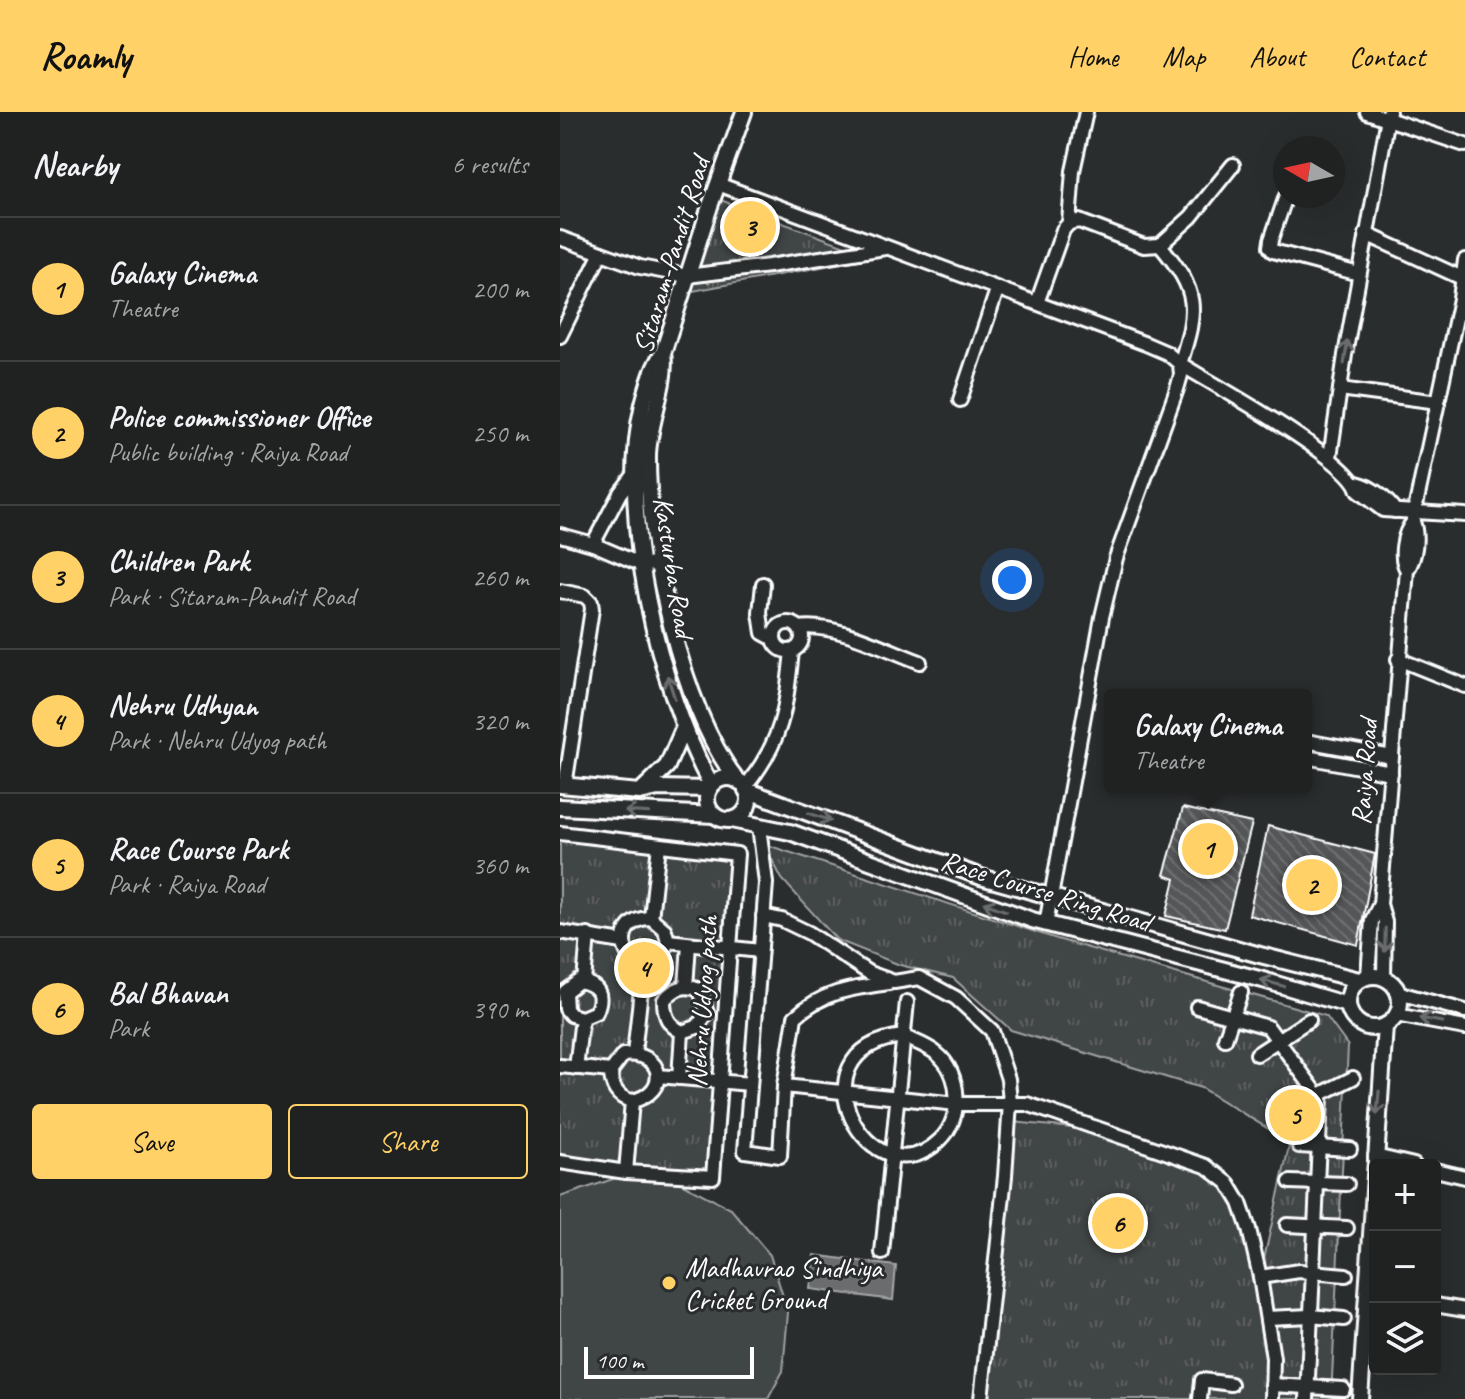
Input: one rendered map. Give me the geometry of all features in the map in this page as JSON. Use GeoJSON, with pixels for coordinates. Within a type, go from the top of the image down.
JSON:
{"type":"FeatureCollection","features":[{"type":"Feature","properties":{"kind":"main road","name":"Sitaram-Pandit Road"},"geometry":{"type":"LineString","coordinates":[[743,786],[704,721],[650,564],[648,457],[649,432],[665,367],[663,353],[744,112]]}},
{"type":"Feature","properties":{"kind":"main road","name":"Kasturba Road"},"geometry":{"type":"LineString","coordinates":[[663,353],[655,364],[646,394],[635,449],[634,475],[664,662],[684,727],[710,787]]}},
{"type":"Feature","properties":{"kind":"main road"},"geometry":{"type":"LineString","coordinates":[[640,792],[667,766],[684,727]]}},
{"type":"Feature","properties":{"kind":"main road"},"geometry":{"type":"LineString","coordinates":[[560,807],[714,815],[731,820],[745,811],[749,803],[743,786],[722,779],[710,787],[658,788],[640,792],[563,785]]}},
{"type":"Feature","properties":{"kind":"main road","name":"Race Course Ring Road"},"geometry":{"type":"LineString","coordinates":[[743,786],[933,860],[1049,898],[1363,978]]}},
{"type":"Feature","properties":{"kind":"main road"},"geometry":{"type":"LineString","coordinates":[[710,787],[707,805],[714,815]]}},
{"type":"Feature","properties":{"kind":"main road","name":"Race Course Ring Road"},"geometry":{"type":"LineString","coordinates":[[731,820],[790,832],[1046,924],[1347,1005]]}},
{"type":"Feature","properties":{"kind":"main road"},"geometry":{"type":"LineString","coordinates":[[1372,1231],[1375,1156],[1391,1020],[1399,1008],[1399,993],[1384,977],[1363,978],[1350,990],[1347,1005],[1359,1024],[1372,1028],[1391,1020]]}},
{"type":"Feature","properties":{"kind":"main road"},"geometry":{"type":"LineString","coordinates":[[1360,1399],[1369,1303]]}},
{"type":"Feature","properties":{"kind":"street"},"geometry":{"type":"LineString","coordinates":[[1037,303],[1063,230],[1069,223],[1073,171],[1086,112]]}},
{"type":"Feature","properties":{"kind":"street"},"geometry":{"type":"LineString","coordinates":[[1367,112],[1388,114],[1465,145]]}},
{"type":"Feature","properties":{"kind":"street"},"geometry":{"type":"LineString","coordinates":[[1330,457],[1388,114]]}},
{"type":"Feature","properties":{"kind":"street"},"geometry":{"type":"LineString","coordinates":[[1069,223],[1079,221],[1144,246],[1160,245],[1191,217],[1233,165]]}},
{"type":"Feature","properties":{"kind":"street"},"geometry":{"type":"LineString","coordinates":[[718,184],[1167,353],[1330,457],[1357,483],[1390,502],[1395,511],[1414,517],[1465,515]]}},
{"type":"Feature","properties":{"kind":"street"},"geometry":{"type":"LineString","coordinates":[[1282,208],[1271,240],[1273,251],[1359,274]]}},
{"type":"Feature","properties":{"kind":"street"},"geometry":{"type":"LineString","coordinates":[[1366,234],[1462,278]]}},
{"type":"Feature","properties":{"kind":"street"},"geometry":{"type":"LineString","coordinates":[[560,238],[640,267],[687,276],[888,248]]}},
{"type":"Feature","properties":{"kind":"street"},"geometry":{"type":"LineString","coordinates":[[1046,924],[1102,617],[1116,558],[1177,389],[1180,364],[1194,317],[1186,279],[1160,245]]}},
{"type":"Feature","properties":{"kind":"street"},"geometry":{"type":"LineString","coordinates":[[560,336],[601,253]]}},
{"type":"Feature","properties":{"kind":"street","name":"Raiya Road"},"geometry":{"type":"LineString","coordinates":[[1363,978],[1372,920],[1380,904],[1407,570],[1403,563],[1406,529],[1414,517],[1462,299],[1465,260]]}},
{"type":"Feature","properties":{"kind":"street"},"geometry":{"type":"LineString","coordinates":[[960,400],[997,290]]}},
{"type":"Feature","properties":{"kind":"street"},"geometry":{"type":"LineString","coordinates":[[1340,389],[1438,402]]}},
{"type":"Feature","properties":{"kind":"street"},"geometry":{"type":"LineString","coordinates":[[593,544],[620,493],[634,475]]}},
{"type":"Feature","properties":{"kind":"street"},"geometry":{"type":"LineString","coordinates":[[560,535],[650,564]]}},
{"type":"Feature","properties":{"kind":"street"},"geometry":{"type":"LineString","coordinates":[[763,584],[760,627],[782,650],[792,651]]}},
{"type":"Feature","properties":{"kind":"street"},"geometry":{"type":"LineString","coordinates":[[560,591],[585,596],[591,602],[592,609],[563,785]]}},
{"type":"Feature","properties":{"kind":"street"},"geometry":{"type":"LineString","coordinates":[[774,639],[775,630],[782,624],[791,623],[799,628],[834,630],[920,662]]}},
{"type":"Feature","properties":{"kind":"street"},"geometry":{"type":"LineString","coordinates":[[743,786],[769,755],[775,741],[788,693],[792,651],[802,641],[799,628]]}},
{"type":"Feature","properties":{"kind":"street"},"geometry":{"type":"LineString","coordinates":[[1398,659],[1465,686]]}},
{"type":"Feature","properties":{"kind":"street"},"geometry":{"type":"LineString","coordinates":[[1312,742],[1392,757]]}},
{"type":"Feature","properties":{"kind":"street"},"geometry":{"type":"LineString","coordinates":[[1312,758],[1391,773]]}},
{"type":"Feature","properties":{"kind":"street"},"geometry":{"type":"LineString","coordinates":[[759,826],[766,883],[745,1151],[780,1156],[784,1086],[795,1017],[822,996],[855,986],[919,978],[956,998],[992,1031],[1008,1079],[1010,1103],[981,1399]]}},
{"type":"Feature","properties":{"kind":"street","name":"Nehru Udyog path"},"geometry":{"type":"LineString","coordinates":[[560,833],[737,854],[713,1177],[626,1172],[560,1162]]}},
{"type":"Feature","properties":{"kind":"street"},"geometry":{"type":"LineString","coordinates":[[651,918],[659,845]]}},
{"type":"Feature","properties":{"kind":"street"},"geometry":{"type":"LineString","coordinates":[[1380,904],[1385,922],[1384,977]]}},
{"type":"Feature","properties":{"kind":"street"},"geometry":{"type":"LineString","coordinates":[[763,916],[782,920],[809,933],[869,973],[894,982]]}},
{"type":"Feature","properties":{"kind":"street"},"geometry":{"type":"LineString","coordinates":[[651,918],[665,930],[668,941],[659,956],[644,962],[629,956],[623,942],[626,929],[633,922],[651,918]]}},
{"type":"Feature","properties":{"kind":"street"},"geometry":{"type":"LineString","coordinates":[[560,932],[623,942]]}},
{"type":"Feature","properties":{"kind":"street"},"geometry":{"type":"LineString","coordinates":[[584,982],[588,935]]}},
{"type":"Feature","properties":{"kind":"street"},"geometry":{"type":"LineString","coordinates":[[668,941],[760,951]]}},
{"type":"Feature","properties":{"kind":"street"},"geometry":{"type":"LineString","coordinates":[[686,987],[689,944]]}},
{"type":"Feature","properties":{"kind":"street"},"geometry":{"type":"LineString","coordinates":[[634,1054],[644,962]]}},
{"type":"Feature","properties":{"kind":"street"},"geometry":{"type":"LineString","coordinates":[[579,981],[590,983],[598,990],[601,1001],[596,1012],[582,1018],[571,1015],[564,1001],[565,992],[579,981]]}},
{"type":"Feature","properties":{"kind":"street"},"geometry":{"type":"LineString","coordinates":[[686,987],[700,990],[707,1013],[697,1027],[682,1032],[672,1027],[664,1012],[664,1000],[671,992],[686,987]]}},
{"type":"Feature","properties":{"kind":"street"},"geometry":{"type":"LineString","coordinates":[[1225,1039],[1241,992]]}},
{"type":"Feature","properties":{"kind":"street"},"geometry":{"type":"LineString","coordinates":[[1399,993],[1465,1011]]}},
{"type":"Feature","properties":{"kind":"street"},"geometry":{"type":"LineString","coordinates":[[882,1253],[907,1002]]}},
{"type":"Feature","properties":{"kind":"street"},"geometry":{"type":"LineString","coordinates":[[1197,1007],[1268,1027],[1321,1099],[1307,1392]]}},
{"type":"Feature","properties":{"kind":"street"},"geometry":{"type":"LineString","coordinates":[[576,1068],[582,1018]]}},
{"type":"Feature","properties":{"kind":"street"},"geometry":{"type":"LineString","coordinates":[[1391,1020],[1429,1019],[1465,1028]]}},
{"type":"Feature","properties":{"kind":"street"},"geometry":{"type":"LineString","coordinates":[[1257,1054],[1309,1020]]}},
{"type":"Feature","properties":{"kind":"street"},"geometry":{"type":"LineString","coordinates":[[679,1078],[682,1032]]}},
{"type":"Feature","properties":{"kind":"street"},"geometry":{"type":"LineString","coordinates":[[903,1036],[925,1046],[949,1065],[956,1086],[957,1104],[946,1134],[934,1145],[918,1153],[891,1157],[854,1127],[844,1092],[858,1053],[888,1038],[903,1036]]}},
{"type":"Feature","properties":{"kind":"street"},"geometry":{"type":"LineString","coordinates":[[623,1055],[648,1057],[656,1065],[656,1087],[647,1096],[632,1101],[619,1095],[611,1081],[611,1071],[623,1055]]}},
{"type":"Feature","properties":{"kind":"street"},"geometry":{"type":"LineString","coordinates":[[560,1066],[611,1071]]}},
{"type":"Feature","properties":{"kind":"street"},"geometry":{"type":"LineString","coordinates":[[658,1076],[750,1084]]}},
{"type":"Feature","properties":{"kind":"street"},"geometry":{"type":"LineString","coordinates":[[1350,1149],[1299,1146],[1297,1106],[1353,1078]]}},
{"type":"Feature","properties":{"kind":"street"},"geometry":{"type":"LineString","coordinates":[[784,1086],[957,1104],[1027,1104],[1206,1166],[1228,1183],[1240,1203],[1260,1277],[1267,1318],[1273,1358],[1272,1399]]}},
{"type":"Feature","properties":{"kind":"street"},"geometry":{"type":"LineString","coordinates":[[626,1172],[632,1101]]}},
{"type":"Feature","properties":{"kind":"street"},"geometry":{"type":"LineString","coordinates":[[1375,1156],[1388,1159]]}},
{"type":"Feature","properties":{"kind":"street"},"geometry":{"type":"LineString","coordinates":[[1441,1171],[1465,1177]]}},
{"type":"Feature","properties":{"kind":"street"},"geometry":{"type":"LineString","coordinates":[[1290,1182],[1347,1184]]}},
{"type":"Feature","properties":{"kind":"street"},"geometry":{"type":"LineString","coordinates":[[1287,1225],[1347,1228]]}},
{"type":"Feature","properties":{"kind":"street"},"geometry":{"type":"LineString","coordinates":[[1260,1277],[1299,1271],[1346,1275]]}},
{"type":"Feature","properties":{"kind":"street"},"geometry":{"type":"LineString","coordinates":[[1441,1306],[1465,1310]]}},
{"type":"Feature","properties":{"kind":"street"},"geometry":{"type":"LineString","coordinates":[[1267,1318],[1310,1316],[1344,1319]]}},
{"type":"Feature","properties":{"kind":"street"},"geometry":{"type":"LineString","coordinates":[[1200,1399],[1202,1380],[1231,1384]]}},
{"type":"Feature","properties":{"kind":"street"},"geometry":{"type":"LineString","coordinates":[[1272,1385],[1307,1392],[1343,1389]]}},
{"type":"Feature","properties":{"kind":"green space"},"geometry":{"type":"Polygon","coordinates":[[[715,198],[875,257],[682,293],[715,198]]]}},
{"type":"Feature","properties":{"kind":"green space"},"geometry":{"type":"Polygon","coordinates":[[[560,833],[737,854],[713,1177],[560,1168],[560,833]]]}},
{"type":"Feature","properties":{"kind":"green space"},"geometry":{"type":"Polygon","coordinates":[[[764,844],[1057,939],[1326,1016],[1348,1046],[1331,1399],[980,1399],[1003,1121],[1104,1131],[1179,1156],[1228,1183],[1260,1277],[1290,1142],[1201,1088],[1011,1030],[953,978],[900,965],[837,940],[782,879],[764,844]]]}},
{"type":"Feature","properties":{"kind":"green space","name":"Madhavrao Sindhiya Cricket Ground"},"geometry":{"type":"Polygon","coordinates":[[[619,1177],[679,1182],[731,1209],[770,1255],[788,1312],[783,1371],[768,1399],[560,1399],[560,1197],[619,1177]]]}},
{"type":"Feature","properties":{"kind":"shaded area"},"geometry":{"type":"Polygon","coordinates":[[[814,1255],[896,1266],[893,1300],[810,1289],[814,1255]]]}},
{"type":"Feature","properties":{"kind":"building"},"geometry":{"type":"Polygon","coordinates":[[[1183,808],[1252,823],[1225,929],[1166,916],[1175,879],[1164,875],[1183,808]]]}},
{"type":"Feature","properties":{"kind":"building"},"geometry":{"type":"Polygon","coordinates":[[[1268,826],[1375,854],[1358,945],[1249,915],[1268,826]]]}},
{"type":"Feature","properties":{"kind":"place","name":"Children Park"},"geometry":{"type":"Point","coordinates":[750,227]}},
{"type":"Feature","properties":{"kind":"place","name":"Galaxy Cinema"},"geometry":{"type":"Point","coordinates":[1208,849]}},
{"type":"Feature","properties":{"kind":"place","name":"Police commissioner Office"},"geometry":{"type":"Point","coordinates":[1312,885]}},
{"type":"Feature","properties":{"kind":"place","name":"Nehru Udhyan"},"geometry":{"type":"Point","coordinates":[644,968]}},
{"type":"Feature","properties":{"kind":"place","name":"Race Course Park"},"geometry":{"type":"Point","coordinates":[1295,1115]}},
{"type":"Feature","properties":{"kind":"place","name":"Bal Bhavan"},"geometry":{"type":"Point","coordinates":[1118,1223]}},
{"type":"Feature","properties":{"kind":"place","name":"Madhavrao Sindhiya Cricket Ground"},"geometry":{"type":"Point","coordinates":[669,1283]}}]}
